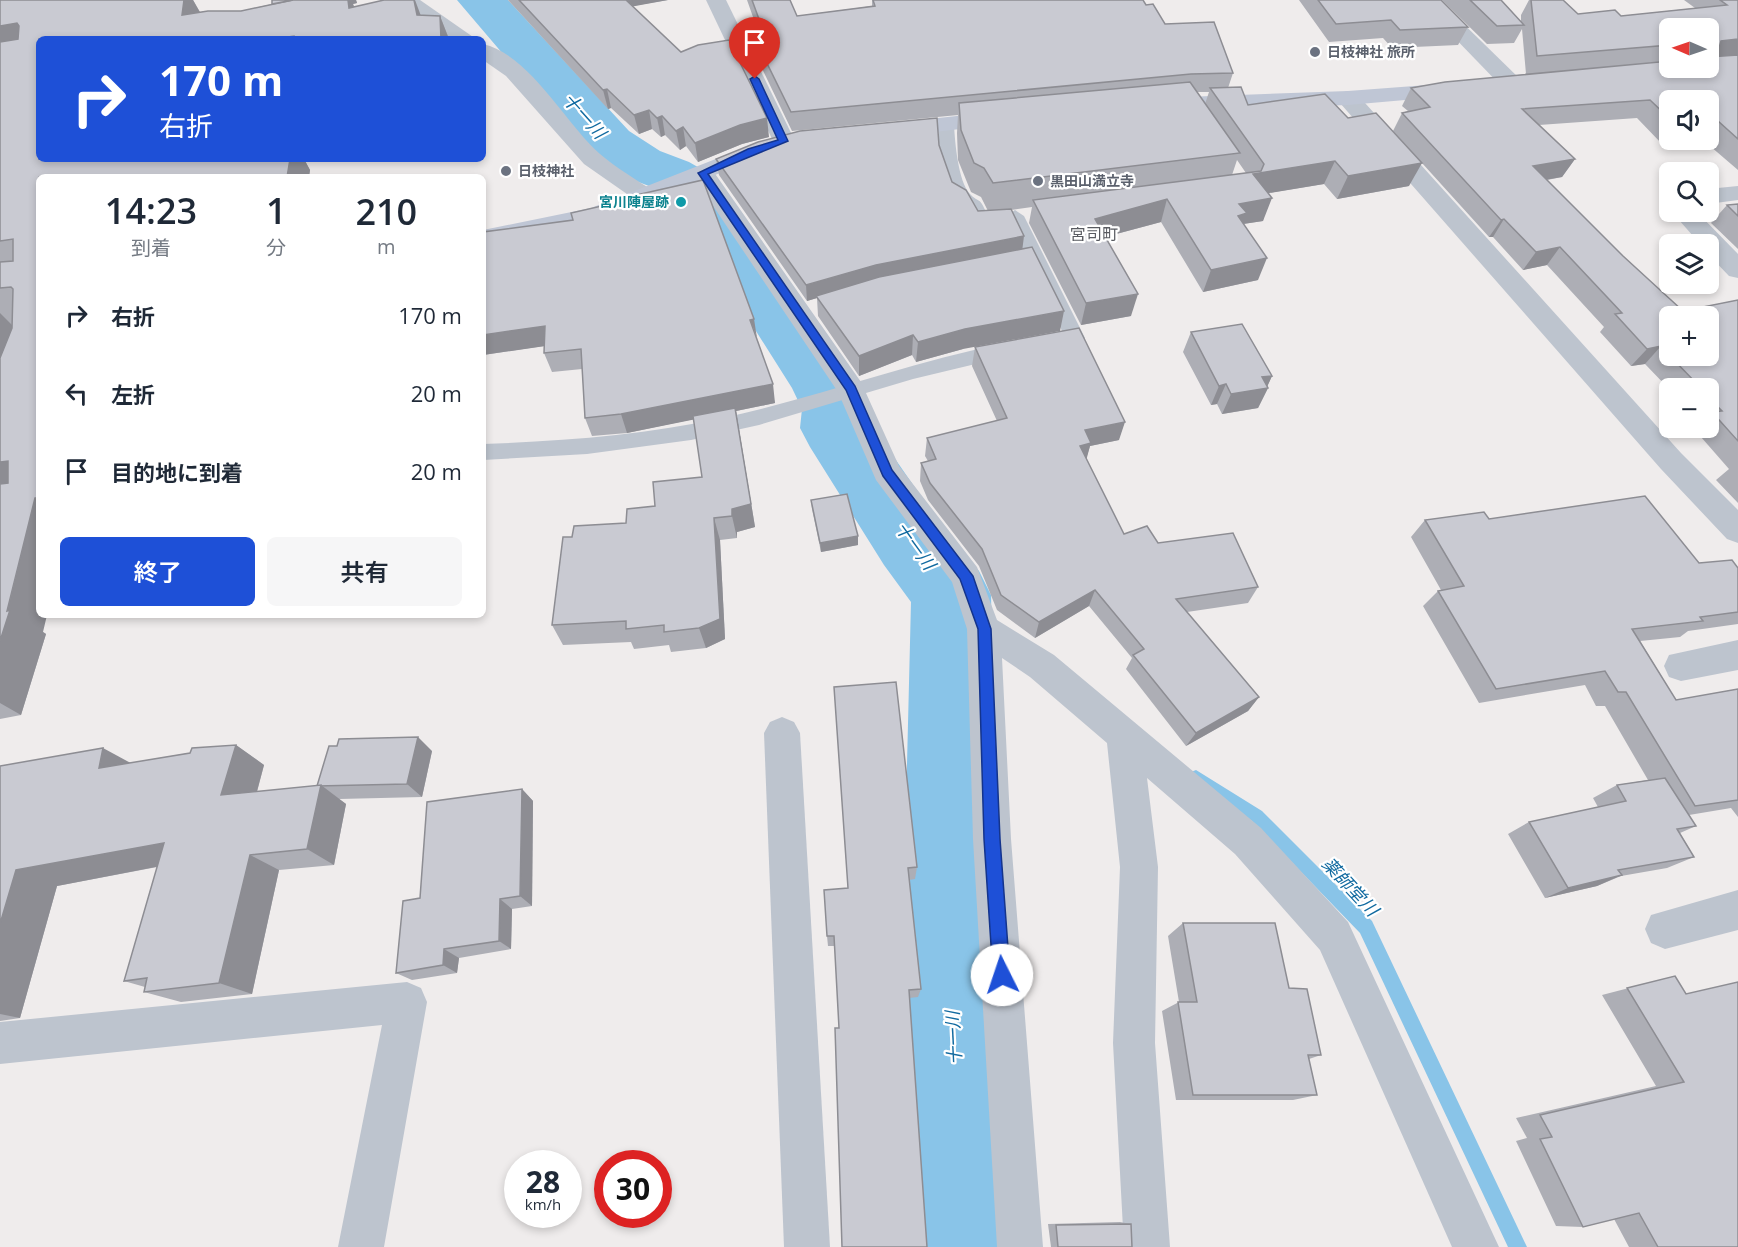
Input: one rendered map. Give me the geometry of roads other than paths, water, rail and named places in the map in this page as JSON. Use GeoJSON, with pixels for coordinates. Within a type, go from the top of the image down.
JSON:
{"type":"FeatureCollection","features":[{"type":"Feature","properties":{"kind":"main road"},"geometry":{"type":"LineString","coordinates":[[1139,106],[1191,110],[1538,84]]}},
{"type":"Feature","properties":{"kind":"main road"},"geometry":{"type":"LineString","coordinates":[[867,132],[1020,117]]}},
{"type":"Feature","properties":{"kind":"main road"},"geometry":{"type":"LineString","coordinates":[[486,236],[597,214],[700,175],[751,151],[792,140]]}},
{"type":"Feature","properties":{"kind":"street"},"geometry":{"type":"LineString","coordinates":[[384,6],[407,0],[461,36]]}},
{"type":"Feature","properties":{"kind":"street"},"geometry":{"type":"LineString","coordinates":[[717,0],[792,140]]}},
{"type":"Feature","properties":{"kind":"street"},"geometry":{"type":"LineString","coordinates":[[1428,0],[1514,86]]}},
{"type":"Feature","properties":{"kind":"street"},"geometry":{"type":"LineString","coordinates":[[486,52],[514,71],[592,159],[645,196]]}},
{"type":"Feature","properties":{"kind":"street"},"geometry":{"type":"LineString","coordinates":[[1348,98],[1671,461],[1738,530]]}},
{"type":"Feature","properties":{"kind":"street"},"geometry":{"type":"LineString","coordinates":[[700,175],[810,310],[846,391],[887,472],[966,576],[984,629],[992,839],[1020,1247]]}},
{"type":"Feature","properties":{"kind":"street"},"geometry":{"type":"LineString","coordinates":[[1719,196],[1738,193]]}},
{"type":"Feature","properties":{"kind":"street"},"geometry":{"type":"LineString","coordinates":[[1693,222],[1738,270]]}},
{"type":"Feature","properties":{"kind":"street"},"geometry":{"type":"LineString","coordinates":[[984,629],[1042,666],[1248,841],[1334,936],[1476,1247]]}},
{"type":"Feature","properties":{"kind":"street"},"geometry":{"type":"LineString","coordinates":[[1681,666],[1738,655]]}},
{"type":"Feature","properties":{"kind":"street"},"geometry":{"type":"LineString","coordinates":[[782,733],[807,1247]]}},
{"type":"Feature","properties":{"kind":"street"},"geometry":{"type":"LineString","coordinates":[[1124,738],[1140,867],[1134,1042],[1147,1247]]}},
{"type":"Feature","properties":{"kind":"street"},"geometry":{"type":"LineString","coordinates":[[1665,929],[1738,910]]}},
{"type":"Feature","properties":{"kind":"street"},"geometry":{"type":"LineString","coordinates":[[0,1042],[406,1002],[361,1247]]}},
{"type":"Feature","properties":{"kind":"lane"},"geometry":{"type":"LineString","coordinates":[[946,125],[948,160],[962,197],[973,202],[982,221],[1037,213]]}},
{"type":"Feature","properties":{"kind":"lane"},"geometry":{"type":"LineString","coordinates":[[486,452],[554,450],[627,443],[757,418],[963,358],[1076,338],[1015,216]]}},
{"type":"Feature","properties":{"kind":"lane"},"geometry":{"type":"LineString","coordinates":[[1013,262],[1036,258]]}},
{"type":"Feature","properties":{"kind":"waterway","name":"十一川"},"geometry":{"type":"LineString","coordinates":[[481,0],[609,143],[640,163],[669,174],[696,191],[822,380],[837,409],[835,428],[911,543],[951,595],[951,967],[963,1247]]}},
{"type":"Feature","properties":{"kind":"waterway","name":"薬師堂川"},"geometry":{"type":"LineString","coordinates":[[1196,777],[1257,816],[1366,927],[1518,1247]]}},
{"type":"Feature","properties":{"kind":"place","name":"日枝神社 旅所"},"geometry":{"type":"Point","coordinates":[1315,52]}},
{"type":"Feature","properties":{"kind":"place","name":"日枝神社"},"geometry":{"type":"Point","coordinates":[506,171]}},
{"type":"Feature","properties":{"kind":"place","name":"黒田山満立寺"},"geometry":{"type":"Point","coordinates":[1038,181]}},
{"type":"Feature","properties":{"kind":"place","name":"宮川陣屋跡"},"geometry":{"type":"Point","coordinates":[681,202]}},
{"type":"Feature","properties":{"kind":"district","name":"宮司町"},"geometry":{"type":"Point","coordinates":[1094,234]}}]}
